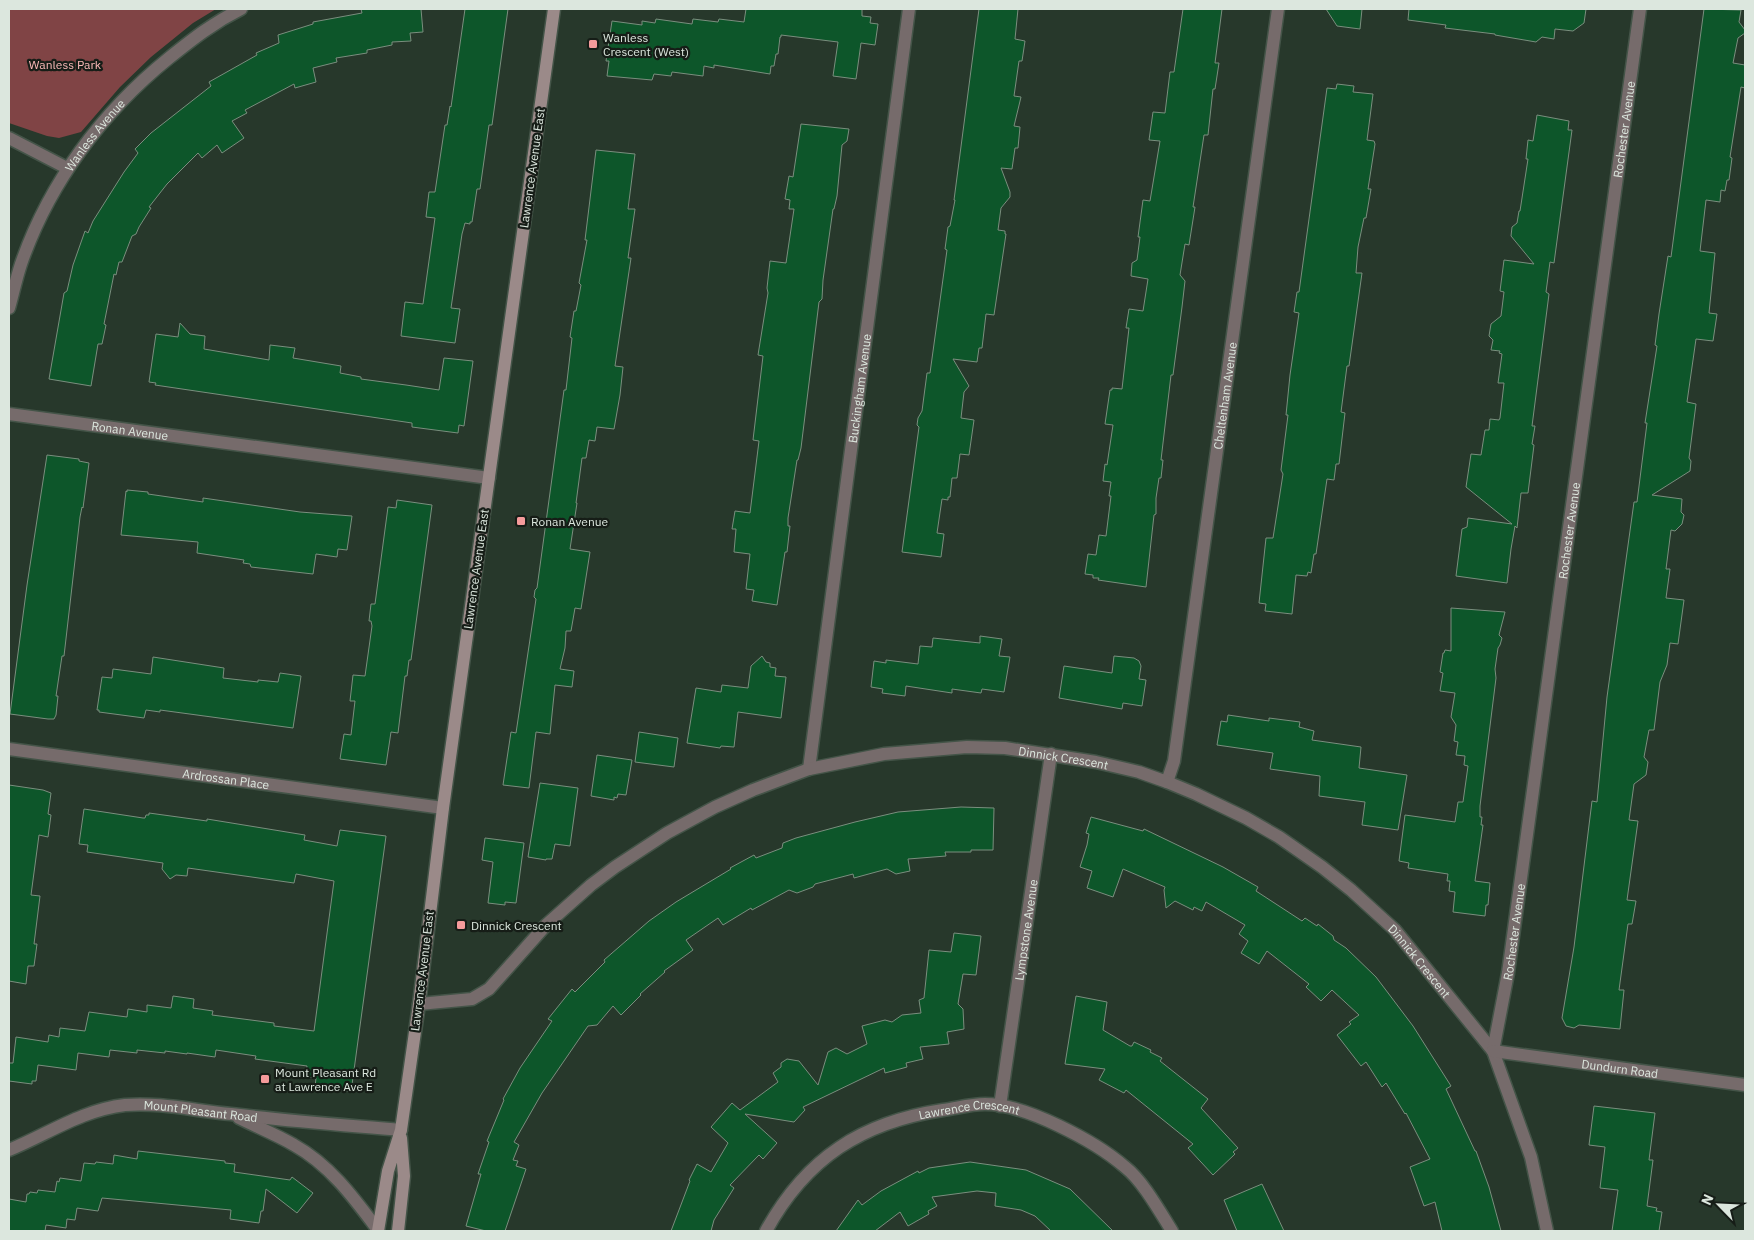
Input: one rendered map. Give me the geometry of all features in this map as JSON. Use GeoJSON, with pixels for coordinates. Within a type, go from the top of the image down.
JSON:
{"type":"FeatureCollection","features":[{"type":"Feature","properties":{"kind":"main road","name":"Lawrence Avenue East"},"geometry":{"type":"LineString","coordinates":[[378,1231],[388,1171],[401,1130],[419,1004],[443,808],[554,9]]}},
{"type":"Feature","properties":{"kind":"main road","name":"Lawrence Avenue East"},"geometry":{"type":"LineString","coordinates":[[398,1231],[404,1176],[401,1130]]}},
{"type":"Feature","properties":{"kind":"street","name":"Wanless Avenue"},"geometry":{"type":"LineString","coordinates":[[9,308],[20,266],[28,246],[67,168],[102,122],[134,88],[207,28],[241,9]]}},
{"type":"Feature","properties":{"kind":"street","name":"Buckingham Avenue"},"geometry":{"type":"LineString","coordinates":[[809,769],[909,9]]}},
{"type":"Feature","properties":{"kind":"street","name":"Cheltenham Avenue"},"geometry":{"type":"LineString","coordinates":[[1167,782],[1174,761],[1278,9]]}},
{"type":"Feature","properties":{"kind":"street","name":"Rochester Avenue"},"geometry":{"type":"LineString","coordinates":[[1493,1051],[1508,974],[1640,9]]}},
{"type":"Feature","properties":{"kind":"street"},"geometry":{"type":"LineString","coordinates":[[9,138],[67,168]]}},
{"type":"Feature","properties":{"kind":"street","name":"Ronan Avenue"},"geometry":{"type":"LineString","coordinates":[[9,414],[489,478]]}},
{"type":"Feature","properties":{"kind":"street","name":"Dinnick Crescent"},"geometry":{"type":"LineString","coordinates":[[419,1004],[472,998],[489,989],[546,925],[591,885],[615,867],[667,833],[715,808],[753,790],[809,769],[884,754],[967,747],[1005,748],[1096,762],[1138,772],[1167,782],[1217,804],[1279,837],[1322,867],[1395,930],[1410,946],[1493,1051],[1531,1157],[1548,1231]]}},
{"type":"Feature","properties":{"kind":"street","name":"Ardrossan Place"},"geometry":{"type":"LineString","coordinates":[[9,749],[443,808]]}},
{"type":"Feature","properties":{"kind":"street","name":"Lympstone Avenue"},"geometry":{"type":"LineString","coordinates":[[1000,1106],[1051,754]]}},
{"type":"Feature","properties":{"kind":"street","name":"Dundurn Road"},"geometry":{"type":"LineString","coordinates":[[1493,1051],[1745,1085]]}},
{"type":"Feature","properties":{"kind":"street","name":"Lawrence Crescent"},"geometry":{"type":"LineString","coordinates":[[766,1231],[790,1194],[812,1170],[842,1144],[868,1130],[923,1112],[985,1104],[1027,1113],[1066,1128],[1106,1153],[1127,1168],[1145,1190],[1172,1231]]}},
{"type":"Feature","properties":{"kind":"street","name":"Mount Pleasant Road"},"geometry":{"type":"LineString","coordinates":[[9,1150],[71,1119],[124,1105],[154,1105],[232,1115],[401,1130]]}},
{"type":"Feature","properties":{"kind":"street"},"geometry":{"type":"LineString","coordinates":[[232,1115],[295,1146],[322,1165],[353,1197],[378,1231]]}},
{"type":"Feature","properties":{"kind":"green space","name":"Wanless Park"},"geometry":{"type":"Polygon","coordinates":[[[9,9],[216,9],[193,23],[151,57],[120,87],[81,132],[59,138],[47,136],[9,123],[9,9]]]}},
{"type":"Feature","properties":{"kind":"building"},"geometry":{"type":"Polygon","coordinates":[[[361,9],[421,9],[423,32],[410,33],[411,41],[392,42],[392,45],[367,50],[367,53],[336,58],[337,62],[313,68],[316,82],[295,88],[294,84],[245,110],[247,113],[232,121],[244,138],[222,153],[217,145],[202,158],[198,153],[167,184],[149,207],[151,208],[136,234],[132,236],[122,262],[119,262],[116,275],[114,274],[104,324],[106,325],[102,344],[98,344],[91,386],[49,379],[64,293],[67,291],[73,265],[85,231],[88,233],[93,221],[138,153],[135,149],[151,133],[211,86],[209,82],[257,55],[256,53],[279,43],[278,35],[313,24],[313,22],[362,13],[361,9]]]}},
{"type":"Feature","properties":{"kind":"building"},"geometry":{"type":"Polygon","coordinates":[[[465,9],[508,9],[492,125],[489,125],[480,189],[477,189],[472,222],[470,224],[465,223],[462,234],[451,308],[460,309],[455,343],[401,336],[405,302],[423,304],[435,218],[426,217],[429,192],[435,192],[445,125],[447,125],[451,107],[465,9]]]}},
{"type":"Feature","properties":{"kind":"building"},"geometry":{"type":"Polygon","coordinates":[[[746,9],[862,9],[862,16],[871,17],[870,23],[878,24],[875,45],[861,43],[856,79],[833,76],[838,42],[781,35],[778,54],[776,54],[774,66],[771,66],[770,74],[714,65],[714,68],[704,66],[703,76],[672,72],[671,76],[654,74],[652,80],[607,76],[609,61],[606,61],[612,21],[642,25],[642,21],[655,23],[656,19],[692,24],[693,19],[718,22],[719,19],[744,22],[746,9]]]}},
{"type":"Feature","properties":{"kind":"building"},"geometry":{"type":"Polygon","coordinates":[[[979,9],[1018,9],[1015,39],[1025,41],[1022,61],[1019,61],[1014,96],[1021,97],[1014,126],[1020,127],[1018,148],[1015,148],[1012,169],[1001,168],[1010,197],[1001,208],[998,230],[1005,231],[1006,234],[994,315],[986,314],[982,348],[979,348],[977,362],[953,359],[969,386],[964,392],[961,418],[974,420],[969,455],[960,454],[957,478],[952,478],[950,497],[948,497],[948,500],[942,499],[937,533],[944,534],[941,557],[902,552],[919,427],[917,425],[918,418],[922,411],[927,373],[930,373],[947,250],[945,249],[948,227],[950,226],[955,200],[979,9]]]}},
{"type":"Feature","properties":{"kind":"building"},"geometry":{"type":"Polygon","coordinates":[[[1183,9],[1222,9],[1215,63],[1219,63],[1215,89],[1213,89],[1208,135],[1204,135],[1189,245],[1185,244],[1180,275],[1185,281],[1173,375],[1171,375],[1161,460],[1163,460],[1161,478],[1159,478],[1156,498],[1156,514],[1154,515],[1146,587],[1098,580],[1099,578],[1093,578],[1093,575],[1085,574],[1088,554],[1096,555],[1099,535],[1106,536],[1111,482],[1103,481],[1113,425],[1105,424],[1110,390],[1112,388],[1122,389],[1129,328],[1126,328],[1129,309],[1143,311],[1148,279],[1131,276],[1132,263],[1137,260],[1143,200],[1150,201],[1160,141],[1149,140],[1153,112],[1165,113],[1170,72],[1174,72],[1183,9]]]}},
{"type":"Feature","properties":{"kind":"building"},"geometry":{"type":"Polygon","coordinates":[[[1326,9],[1362,9],[1360,29],[1337,26],[1326,9]]]}},
{"type":"Feature","properties":{"kind":"building"},"geometry":{"type":"Polygon","coordinates":[[[1409,9],[1586,9],[1584,23],[1573,31],[1555,29],[1554,39],[1542,37],[1536,42],[1495,34],[1445,28],[1446,25],[1408,20],[1409,9]]]}},
{"type":"Feature","properties":{"kind":"building"},"geometry":{"type":"Polygon","coordinates":[[[1704,9],[1741,10],[1739,22],[1745,33],[1738,38],[1733,63],[1745,65],[1745,88],[1741,87],[1730,157],[1732,158],[1729,180],[1727,180],[1725,191],[1721,190],[1720,202],[1706,200],[1700,251],[1715,253],[1709,313],[1717,314],[1713,341],[1696,339],[1687,402],[1696,404],[1689,458],[1691,461],[1690,471],[1652,495],[1682,499],[1681,512],[1684,515],[1682,524],[1675,531],[1671,530],[1666,569],[1670,569],[1666,598],[1684,600],[1678,644],[1670,643],[1667,665],[1660,682],[1654,730],[1649,730],[1644,757],[1648,762],[1646,775],[1634,784],[1629,820],[1638,821],[1627,900],[1636,901],[1632,924],[1628,924],[1619,990],[1624,990],[1620,1029],[1579,1025],[1574,1028],[1566,1026],[1562,1018],[1574,947],[1592,801],[1597,802],[1607,697],[1634,502],[1637,502],[1647,423],[1645,423],[1657,346],[1655,345],[1659,314],[1668,256],[1671,257],[1704,9]]]}},
{"type":"Feature","properties":{"kind":"building"},"geometry":{"type":"Polygon","coordinates":[[[1337,84],[1354,86],[1353,92],[1373,94],[1367,140],[1374,141],[1375,144],[1368,189],[1371,189],[1358,247],[1356,273],[1362,273],[1341,412],[1345,413],[1339,464],[1336,464],[1334,480],[1327,479],[1316,554],[1314,554],[1311,573],[1308,572],[1307,576],[1296,575],[1292,614],[1265,611],[1266,604],[1259,603],[1266,538],[1273,538],[1283,474],[1281,470],[1288,415],[1286,415],[1299,313],[1294,312],[1297,292],[1299,292],[1327,88],[1336,89],[1337,84]]]}},
{"type":"Feature","properties":{"kind":"building"},"geometry":{"type":"Polygon","coordinates":[[[1537,115],[1569,121],[1568,130],[1572,130],[1554,263],[1550,262],[1546,292],[1549,294],[1532,426],[1535,426],[1532,444],[1534,445],[1528,493],[1521,493],[1507,583],[1456,576],[1462,529],[1467,527],[1468,518],[1512,524],[1466,487],[1471,454],[1481,455],[1485,430],[1489,430],[1490,419],[1499,420],[1500,418],[1504,383],[1498,383],[1502,354],[1499,353],[1500,351],[1491,350],[1493,340],[1489,336],[1491,324],[1501,316],[1504,292],[1500,291],[1504,260],[1534,264],[1511,236],[1512,227],[1517,223],[1520,211],[1528,159],[1526,159],[1528,140],[1533,141],[1537,115]]]}},
{"type":"Feature","properties":{"kind":"building"},"geometry":{"type":"Polygon","coordinates":[[[801,124],[849,129],[847,141],[842,145],[837,196],[833,209],[822,299],[819,302],[801,448],[797,460],[788,518],[788,526],[790,526],[787,552],[785,552],[777,605],[752,601],[754,590],[746,589],[750,554],[734,552],[736,529],[732,529],[735,511],[750,513],[759,441],[753,440],[763,356],[758,355],[768,293],[770,261],[786,263],[794,209],[789,209],[790,200],[785,199],[789,176],[793,177],[801,124]]]}},
{"type":"Feature","properties":{"kind":"building"},"geometry":{"type":"Polygon","coordinates":[[[596,150],[635,154],[628,209],[635,209],[628,258],[631,258],[615,366],[623,367],[620,395],[614,429],[597,427],[595,441],[589,440],[586,458],[582,458],[570,549],[590,552],[581,609],[575,608],[571,631],[566,631],[565,648],[560,669],[574,671],[572,687],[555,685],[550,734],[536,732],[529,788],[503,785],[511,732],[516,733],[536,599],[534,597],[535,590],[537,588],[564,390],[566,390],[572,338],[570,337],[581,285],[579,283],[587,240],[585,240],[596,150]]]}},
{"type":"Feature","properties":{"kind":"building"},"geometry":{"type":"Polygon","coordinates":[[[180,323],[190,334],[205,336],[204,349],[269,360],[270,345],[295,348],[293,358],[341,366],[340,373],[361,377],[361,379],[439,390],[444,358],[473,361],[464,426],[459,425],[458,433],[412,427],[412,423],[155,385],[156,383],[149,382],[156,334],[178,337],[180,323]]]}},
{"type":"Feature","properties":{"kind":"building"},"geometry":{"type":"Polygon","coordinates":[[[47,455],[79,459],[79,461],[89,463],[80,517],[64,656],[62,656],[54,719],[10,714],[47,455]]]}},
{"type":"Feature","properties":{"kind":"building"},"geometry":{"type":"Polygon","coordinates":[[[127,490],[203,502],[203,498],[300,512],[352,516],[347,550],[338,549],[337,557],[316,554],[313,574],[251,567],[250,564],[243,563],[244,560],[197,553],[198,542],[121,535],[127,490]]]}},
{"type":"Feature","properties":{"kind":"building"},"geometry":{"type":"Polygon","coordinates":[[[397,500],[432,505],[411,660],[409,660],[407,676],[405,676],[398,733],[391,732],[386,765],[340,759],[344,734],[351,735],[355,701],[350,701],[353,675],[365,676],[372,626],[371,621],[369,621],[371,604],[375,604],[388,507],[396,508],[397,500]]]}},
{"type":"Feature","properties":{"kind":"building"},"geometry":{"type":"Polygon","coordinates":[[[1451,608],[1505,612],[1499,635],[1502,638],[1498,648],[1495,669],[1496,678],[1480,806],[1481,825],[1483,825],[1475,881],[1490,883],[1485,916],[1453,912],[1455,892],[1449,891],[1450,881],[1447,881],[1448,874],[1408,868],[1409,863],[1399,861],[1405,815],[1455,822],[1458,802],[1463,802],[1468,766],[1464,765],[1465,756],[1456,755],[1458,742],[1454,741],[1456,725],[1451,717],[1455,693],[1440,691],[1443,673],[1440,672],[1443,653],[1445,650],[1451,651],[1451,608]]]}},
{"type":"Feature","properties":{"kind":"building"},"geometry":{"type":"Polygon","coordinates":[[[980,636],[1002,639],[999,656],[1010,657],[1004,692],[982,689],[981,693],[952,689],[952,693],[906,686],[905,696],[882,693],[883,689],[871,687],[874,661],[886,663],[886,660],[918,664],[920,646],[932,647],[933,638],[980,643],[980,636]]]}},
{"type":"Feature","properties":{"kind":"building"},"geometry":{"type":"Polygon","coordinates":[[[762,656],[766,662],[770,663],[770,667],[776,668],[775,676],[786,677],[781,718],[738,712],[734,747],[721,746],[720,748],[687,743],[696,688],[721,692],[722,685],[748,688],[751,666],[762,656]]]}},
{"type":"Feature","properties":{"kind":"building"},"geometry":{"type":"Polygon","coordinates":[[[1114,656],[1134,658],[1139,661],[1141,666],[1139,679],[1146,680],[1142,706],[1123,703],[1122,709],[1059,698],[1064,666],[1112,673],[1114,656]]]}},
{"type":"Feature","properties":{"kind":"building"},"geometry":{"type":"Polygon","coordinates":[[[153,657],[224,668],[223,678],[278,682],[280,673],[301,676],[293,728],[160,710],[160,712],[146,710],[144,718],[99,712],[97,710],[102,677],[112,678],[113,669],[151,674],[153,657]]]}},
{"type":"Feature","properties":{"kind":"building"},"geometry":{"type":"Polygon","coordinates":[[[1228,715],[1269,721],[1269,718],[1300,722],[1299,727],[1314,731],[1312,740],[1361,747],[1359,768],[1407,775],[1398,830],[1362,825],[1365,802],[1319,796],[1320,776],[1270,769],[1273,753],[1217,745],[1221,721],[1227,722],[1228,715]]]}},
{"type":"Feature","properties":{"kind":"building"},"geometry":{"type":"Polygon","coordinates":[[[639,732],[678,738],[674,767],[635,762],[639,732]]]}},
{"type":"Feature","properties":{"kind":"building"},"geometry":{"type":"Polygon","coordinates":[[[597,755],[632,760],[626,795],[618,794],[617,798],[614,797],[614,800],[591,796],[597,755]]]}},
{"type":"Feature","properties":{"kind":"building"},"geometry":{"type":"Polygon","coordinates":[[[540,783],[578,788],[570,846],[555,844],[552,859],[546,860],[528,857],[540,783]]]}},
{"type":"Feature","properties":{"kind":"building"},"geometry":{"type":"Polygon","coordinates":[[[9,785],[51,793],[48,814],[51,815],[48,837],[39,835],[31,895],[40,896],[34,944],[37,944],[34,966],[28,966],[26,984],[9,981],[9,785]]]}},
{"type":"Feature","properties":{"kind":"building"},"geometry":{"type":"Polygon","coordinates":[[[961,807],[994,808],[993,850],[945,852],[946,856],[908,859],[910,871],[896,874],[887,869],[854,878],[853,874],[815,884],[813,887],[797,893],[789,890],[752,910],[751,908],[723,925],[718,918],[686,940],[693,950],[664,971],[621,1015],[613,1006],[597,1025],[588,1026],[542,1093],[514,1142],[519,1145],[513,1160],[518,1161],[516,1166],[526,1169],[505,1231],[486,1231],[466,1226],[481,1174],[478,1174],[489,1142],[487,1141],[503,1099],[520,1068],[552,1021],[548,1019],[572,989],[575,992],[605,962],[604,960],[649,921],[730,868],[754,855],[756,858],[782,848],[783,843],[796,838],[898,812],[961,807]]]}},
{"type":"Feature","properties":{"kind":"building"},"geometry":{"type":"Polygon","coordinates":[[[84,809],[143,818],[149,815],[149,813],[207,821],[207,819],[305,835],[304,840],[337,846],[340,830],[386,836],[351,1092],[315,1087],[316,1078],[306,1077],[307,1066],[255,1059],[256,1056],[216,1050],[215,1057],[165,1051],[165,1053],[137,1050],[137,1053],[110,1050],[109,1057],[78,1053],[76,1070],[38,1065],[36,1081],[32,1081],[32,1084],[9,1081],[9,1063],[13,1063],[16,1037],[48,1042],[49,1035],[59,1037],[60,1028],[85,1031],[89,1012],[127,1017],[128,1009],[147,1012],[147,1005],[171,1008],[173,996],[194,999],[193,1008],[213,1011],[212,1015],[274,1023],[274,1026],[314,1031],[334,881],[296,874],[294,883],[188,868],[187,876],[176,875],[170,879],[162,869],[163,863],[87,852],[88,845],[79,844],[84,809]]]}},
{"type":"Feature","properties":{"kind":"building"},"geometry":{"type":"Polygon","coordinates":[[[1091,817],[1143,831],[1144,829],[1223,867],[1258,887],[1256,891],[1302,921],[1305,918],[1317,926],[1318,924],[1376,977],[1413,1026],[1451,1086],[1446,1089],[1476,1151],[1489,1187],[1501,1231],[1442,1231],[1435,1202],[1424,1206],[1410,1167],[1430,1159],[1406,1113],[1386,1083],[1382,1087],[1366,1062],[1361,1066],[1337,1035],[1351,1024],[1349,1022],[1359,1015],[1332,990],[1321,1001],[1306,987],[1309,984],[1267,951],[1259,964],[1241,953],[1248,941],[1239,934],[1245,925],[1206,902],[1202,911],[1194,907],[1193,910],[1175,901],[1166,908],[1165,887],[1123,869],[1113,897],[1087,888],[1092,871],[1080,867],[1087,845],[1089,834],[1086,833],[1091,817]]]}},
{"type":"Feature","properties":{"kind":"building"},"geometry":{"type":"Polygon","coordinates":[[[485,838],[524,843],[516,903],[505,902],[505,905],[488,903],[493,862],[482,860],[485,838]]]}},
{"type":"Feature","properties":{"kind":"building"},"geometry":{"type":"Polygon","coordinates":[[[954,933],[981,936],[976,975],[963,974],[958,1004],[963,1009],[964,1029],[947,1032],[949,1044],[920,1047],[923,1059],[906,1063],[907,1067],[885,1073],[884,1068],[803,1107],[805,1110],[794,1122],[745,1114],[777,1143],[763,1159],[759,1155],[730,1185],[734,1188],[714,1220],[711,1231],[671,1231],[689,1180],[697,1164],[711,1172],[728,1143],[711,1127],[732,1103],[740,1110],[778,1082],[773,1073],[787,1059],[799,1061],[818,1085],[828,1052],[836,1048],[847,1054],[867,1044],[862,1026],[885,1020],[892,1022],[902,1015],[921,1013],[919,1000],[924,998],[929,950],[951,952],[954,933]]]}},
{"type":"Feature","properties":{"kind":"building"},"geometry":{"type":"Polygon","coordinates":[[[1076,996],[1107,1002],[1103,1030],[1130,1046],[1134,1042],[1151,1050],[1150,1052],[1162,1058],[1160,1061],[1208,1099],[1201,1108],[1238,1148],[1233,1152],[1235,1154],[1213,1175],[1188,1148],[1193,1144],[1126,1090],[1124,1093],[1099,1080],[1105,1069],[1065,1064],[1076,996]]]}},
{"type":"Feature","properties":{"kind":"building"},"geometry":{"type":"Polygon","coordinates":[[[1594,1106],[1655,1113],[1649,1160],[1653,1160],[1647,1206],[1657,1208],[1656,1211],[1662,1212],[1659,1231],[1612,1231],[1618,1190],[1600,1188],[1605,1147],[1589,1145],[1594,1106]]]}},
{"type":"Feature","properties":{"kind":"building"},"geometry":{"type":"Polygon","coordinates":[[[138,1151],[225,1161],[225,1163],[235,1164],[234,1172],[290,1180],[292,1177],[313,1193],[297,1213],[266,1189],[259,1223],[230,1219],[231,1210],[102,1198],[98,1211],[77,1208],[75,1220],[67,1219],[66,1228],[46,1225],[45,1231],[9,1231],[9,1199],[26,1202],[27,1194],[30,1192],[37,1193],[38,1190],[55,1192],[57,1181],[59,1182],[60,1178],[81,1181],[84,1163],[113,1164],[114,1155],[137,1159],[138,1151]]]}},
{"type":"Feature","properties":{"kind":"building"},"geometry":{"type":"Polygon","coordinates":[[[970,1162],[1026,1170],[1070,1189],[1113,1231],[1051,1231],[1035,1216],[1021,1210],[995,1206],[996,1193],[977,1191],[932,1197],[937,1206],[928,1211],[929,1214],[908,1226],[900,1212],[875,1231],[836,1231],[858,1200],[862,1205],[881,1191],[918,1171],[919,1173],[929,1168],[970,1162]]]}},
{"type":"Feature","properties":{"kind":"building"},"geometry":{"type":"Polygon","coordinates":[[[1262,1184],[1284,1231],[1237,1231],[1224,1200],[1262,1184]]]}},
{"type":"Feature","properties":{"kind":"place","name":"Wanless Crescent (West)"},"geometry":{"type":"Point","coordinates":[593,44]}},
{"type":"Feature","properties":{"kind":"place","name":"Ronan Avenue"},"geometry":{"type":"Point","coordinates":[521,521]}},
{"type":"Feature","properties":{"kind":"place","name":"Dinnick Crescent"},"geometry":{"type":"Point","coordinates":[461,925]}},
{"type":"Feature","properties":{"kind":"place","name":"Mount Pleasant Rd at Lawrence Ave E"},"geometry":{"type":"Point","coordinates":[265,1079]}}]}
